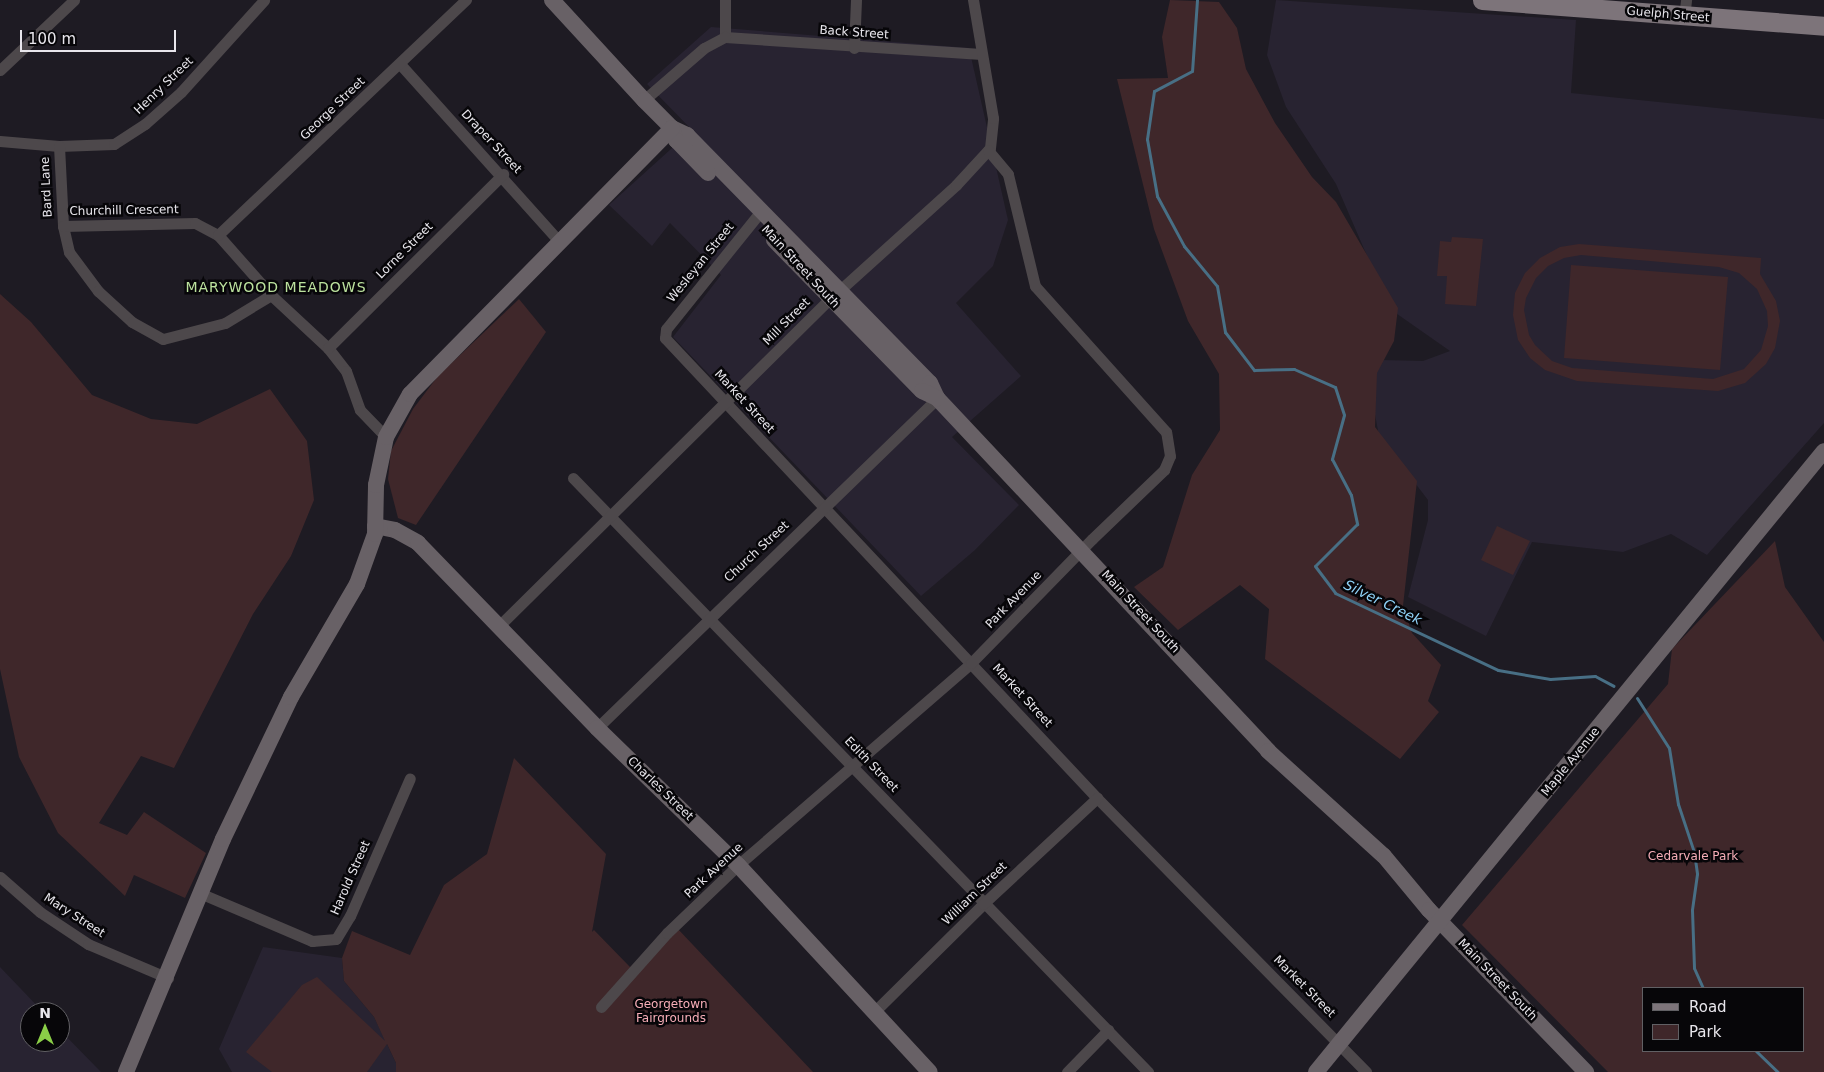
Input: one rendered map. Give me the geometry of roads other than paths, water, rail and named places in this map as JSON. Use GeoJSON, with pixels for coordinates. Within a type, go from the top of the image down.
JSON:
{"type":"FeatureCollection","features":[{"type":"Feature","properties":{"kind":"main road","name":"Guelph Street"},"geometry":{"type":"LineString","coordinates":[[1482,0],[1685,9],[1824,26]]}},
{"type":"Feature","properties":{"kind":"street"},"geometry":{"type":"LineString","coordinates":[[0,70],[74,0]]}},
{"type":"Feature","properties":{"kind":"street","name":"Henry Street"},"geometry":{"type":"LineString","coordinates":[[0,141],[59,146],[114,144],[145,124],[181,92],[264,0]]}},
{"type":"Feature","properties":{"kind":"street","name":"George Street"},"geometry":{"type":"LineString","coordinates":[[218,234],[466,0]]}},
{"type":"Feature","properties":{"kind":"street","name":"Main Street South"},"geometry":{"type":"LineString","coordinates":[[552,0],[644,100],[672,128],[687,135],[758,215],[834,295],[930,383],[937,398],[1082,550],[1268,751],[1347,822],[1365,852],[1412,886],[1441,922],[1586,1072]]}},
{"type":"Feature","properties":{"kind":"street"},"geometry":{"type":"LineString","coordinates":[[644,100],[704,48],[725,36],[725,0]]}},
{"type":"Feature","properties":{"kind":"street"},"geometry":{"type":"LineString","coordinates":[[854,48],[856,0]]}},
{"type":"Feature","properties":{"kind":"street"},"geometry":{"type":"LineString","coordinates":[[974,0],[981,54],[993,118],[993,142],[988,150]]}},
{"type":"Feature","properties":{"kind":"street","name":"Back Street"},"geometry":{"type":"LineString","coordinates":[[725,36],[854,48],[981,54]]}},
{"type":"Feature","properties":{"kind":"street","name":"Draper Street"},"geometry":{"type":"LineString","coordinates":[[400,64],[503,174],[559,241]]}},
{"type":"Feature","properties":{"kind":"street"},"geometry":{"type":"LineString","coordinates":[[126,1072],[168,978],[223,839],[291,697],[357,584],[375,526],[376,485],[386,437],[410,394],[672,128]]}},
{"type":"Feature","properties":{"kind":"street","name":"Bard Lane"},"geometry":{"type":"LineString","coordinates":[[59,146],[63,226]]}},
{"type":"Feature","properties":{"kind":"street","name":"Mill Street"},"geometry":{"type":"LineString","coordinates":[[500,625],[610,514],[834,295],[922,217],[988,150]]}},
{"type":"Feature","properties":{"kind":"street","name":"Park Avenue"},"geometry":{"type":"LineString","coordinates":[[601,1007],[667,933],[738,865],[972,663],[1082,550],[1164,470],[1170,456],[1166,432],[1034,286],[1008,174],[988,150]]}},
{"type":"Feature","properties":{"kind":"street","name":"Lorne Street"},"geometry":{"type":"LineString","coordinates":[[328,348],[503,174]]}},
{"type":"Feature","properties":{"kind":"street","name":"Wesleyan Street"},"geometry":{"type":"LineString","coordinates":[[664,334],[758,215]]}},
{"type":"Feature","properties":{"kind":"street","name":"Churchill Crescent"},"geometry":{"type":"LineString","coordinates":[[218,234],[195,223],[63,226],[69,252],[98,292],[132,322],[164,339],[225,324],[271,295]]}},
{"type":"Feature","properties":{"kind":"street"},"geometry":{"type":"LineString","coordinates":[[218,234],[271,295],[328,348],[346,371],[360,410],[386,437]]}},
{"type":"Feature","properties":{"kind":"street","name":"Market Street"},"geometry":{"type":"LineString","coordinates":[[664,334],[725,403],[972,663],[1097,798],[1366,1072]]}},
{"type":"Feature","properties":{"kind":"street","name":"Church Street"},"geometry":{"type":"LineString","coordinates":[[597,728],[708,617],[937,398]]}},
{"type":"Feature","properties":{"kind":"street","name":"Maple Avenue"},"geometry":{"type":"LineString","coordinates":[[1316,1072],[1441,922],[1823,453]]}},
{"type":"Feature","properties":{"kind":"street","name":"Edith Street"},"geometry":{"type":"LineString","coordinates":[[573,478],[853,765],[983,904],[1148,1072]]}},
{"type":"Feature","properties":{"kind":"street","name":"Charles Street"},"geometry":{"type":"LineString","coordinates":[[375,526],[395,530],[418,543],[500,625],[597,728],[738,865],[930,1072]]}},
{"type":"Feature","properties":{"kind":"street","name":"Harold Street"},"geometry":{"type":"LineString","coordinates":[[202,894],[312,941],[336,939],[350,916],[410,778]]}},
{"type":"Feature","properties":{"kind":"street","name":"William Street"},"geometry":{"type":"LineString","coordinates":[[874,1013],[983,904],[1097,798]]}},
{"type":"Feature","properties":{"kind":"street","name":"Mary Street"},"geometry":{"type":"LineString","coordinates":[[0,877],[40,912],[88,944],[168,978]]}},
{"type":"Feature","properties":{"kind":"street"},"geometry":{"type":"LineString","coordinates":[[1067,1072],[1108,1030]]}},
{"type":"Feature","properties":{"kind":"waterway","name":"Silver Creek"},"geometry":{"type":"LineString","coordinates":[[1197,0],[1192,71],[1154,91],[1147,139],[1157,196],[1184,246],[1217,286],[1225,332],[1254,370],[1294,369],[1335,387],[1344,415],[1332,459],[1351,495],[1357,524],[1315,566],[1335,593],[1498,670],[1550,679],[1595,676],[1614,686]]}},
{"type":"Feature","properties":{"kind":"waterway","name":"Silver Creek"},"geometry":{"type":"LineString","coordinates":[[1637,698],[1669,748],[1678,804],[1694,852],[1697,874],[1692,910],[1694,968],[1703,987]]}},
{"type":"Feature","properties":{"kind":"waterway","name":"Silver Creek"},"geometry":{"type":"LineString","coordinates":[[1757,1052],[1778,1072]]}},
{"type":"Feature","properties":{"kind":"district","name":"MARYWOOD MEADOWS"},"geometry":{"type":"Point","coordinates":[276,287]}},
{"type":"Feature","properties":{"kind":"park label","name":"Cedarvale Park"},"geometry":{"type":"Point","coordinates":[1693,857]}},
{"type":"Feature","properties":{"kind":"park label","name":"Georgetown Fairgrounds"},"geometry":{"type":"Point","coordinates":[671,1012]}}]}
